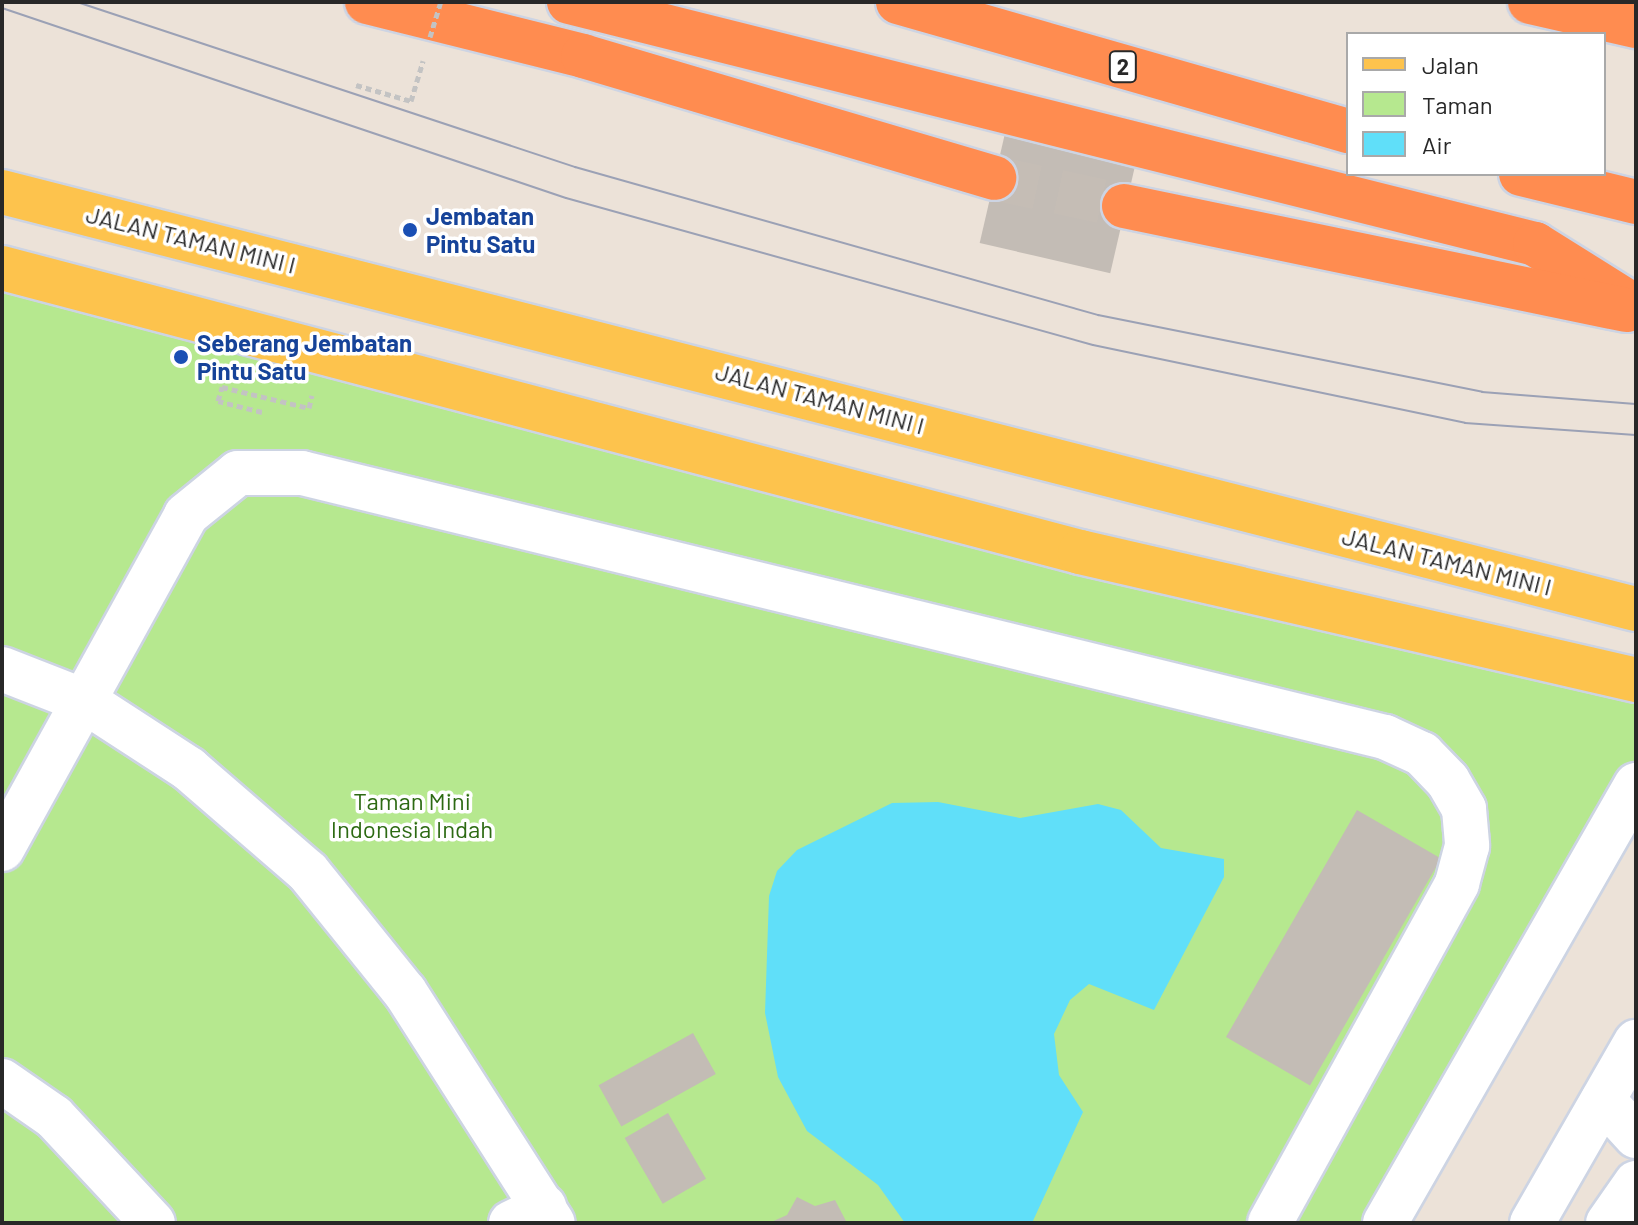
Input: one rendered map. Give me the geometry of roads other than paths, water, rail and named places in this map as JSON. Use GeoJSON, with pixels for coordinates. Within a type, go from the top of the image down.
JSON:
{"type":"FeatureCollection","features":[{"type":"Feature","properties":{"kind":"highway"},"geometry":{"type":"LineString","coordinates":[[367,2],[583,56],[994,178]]}},
{"type":"Feature","properties":{"kind":"highway"},"geometry":{"type":"LineString","coordinates":[[569,2],[1535,244],[1636,309]]}},
{"type":"Feature","properties":{"kind":"highway","name":"2"},"geometry":{"type":"LineString","coordinates":[[898,2],[1346,130]]}},
{"type":"Feature","properties":{"kind":"highway"},"geometry":{"type":"LineString","coordinates":[[1530,2],[1636,26]]}},
{"type":"Feature","properties":{"kind":"highway"},"geometry":{"type":"LineString","coordinates":[[1529,176],[1636,202]]}},
{"type":"Feature","properties":{"kind":"highway"},"geometry":{"type":"LineString","coordinates":[[1124,206],[1636,309]]}},
{"type":"Feature","properties":{"kind":"main road","name":"JALAN TAMAN MINI I"},"geometry":{"type":"LineString","coordinates":[[2,192],[1636,609]]}},
{"type":"Feature","properties":{"kind":"main road"},"geometry":{"type":"LineString","coordinates":[[2,268],[323,356],[1080,552],[1636,680]]}},
{"type":"Feature","properties":{"kind":"lane"},"geometry":{"type":"LineString","coordinates":[[2,849],[86,702],[186,515],[238,473],[302,473],[1385,737],[1422,754],[1448,781],[1464,809],[1467,846],[1457,884],[1270,1223]]}},
{"type":"Feature","properties":{"kind":"lane"},"geometry":{"type":"LineString","coordinates":[[2,669],[86,702],[189,769],[308,872],[405,992],[536,1218]]}},
{"type":"Feature","properties":{"kind":"lane"},"geometry":{"type":"LineString","coordinates":[[1385,1223],[1636,785]]}},
{"type":"Feature","properties":{"kind":"lane"},"geometry":{"type":"LineString","coordinates":[[1532,1223],[1636,1042]]}},
{"type":"Feature","properties":{"kind":"lane"},"geometry":{"type":"LineString","coordinates":[[2,1081],[54,1117],[153,1223]]}},
{"type":"Feature","properties":{"kind":"lane"},"geometry":{"type":"LineString","coordinates":[[1603,1100],[1636,1136]]}},
{"type":"Feature","properties":{"kind":"lane"},"geometry":{"type":"LineString","coordinates":[[1608,1223],[1636,1183]]}},
{"type":"Feature","properties":{"kind":"water"},"geometry":{"type":"Polygon","coordinates":[[[938,802],[1020,818],[1098,804],[1121,810],[1161,848],[1224,859],[1224,877],[1154,1010],[1089,984],[1070,1000],[1054,1034],[1059,1075],[1083,1112],[1032,1223],[905,1223],[878,1185],[807,1131],[778,1077],[765,1013],[769,896],[777,871],[797,850],[892,803],[938,802]]]}},
{"type":"Feature","properties":{"kind":"tunnel"},"geometry":{"type":"LineString","coordinates":[[994,178],[1124,206]]}},
{"type":"Feature","properties":{"kind":"tram line"},"geometry":{"type":"LineString","coordinates":[[77,2],[575,167],[1098,315],[1482,392],[1636,404]]}},
{"type":"Feature","properties":{"kind":"tram line"},"geometry":{"type":"LineString","coordinates":[[2,8],[566,198],[1093,345],[1465,423],[1636,435]]}},
{"type":"Feature","properties":{"kind":"place","name":"Jembatan Pintu Satu"},"geometry":{"type":"Point","coordinates":[410,230]}},
{"type":"Feature","properties":{"kind":"place","name":"Seberang Jembatan Pintu Satu"},"geometry":{"type":"Point","coordinates":[181,357]}},
{"type":"Feature","properties":{"kind":"park label","name":"Taman Mini Indonesia Indah"},"geometry":{"type":"Point","coordinates":[412,815]}}]}
